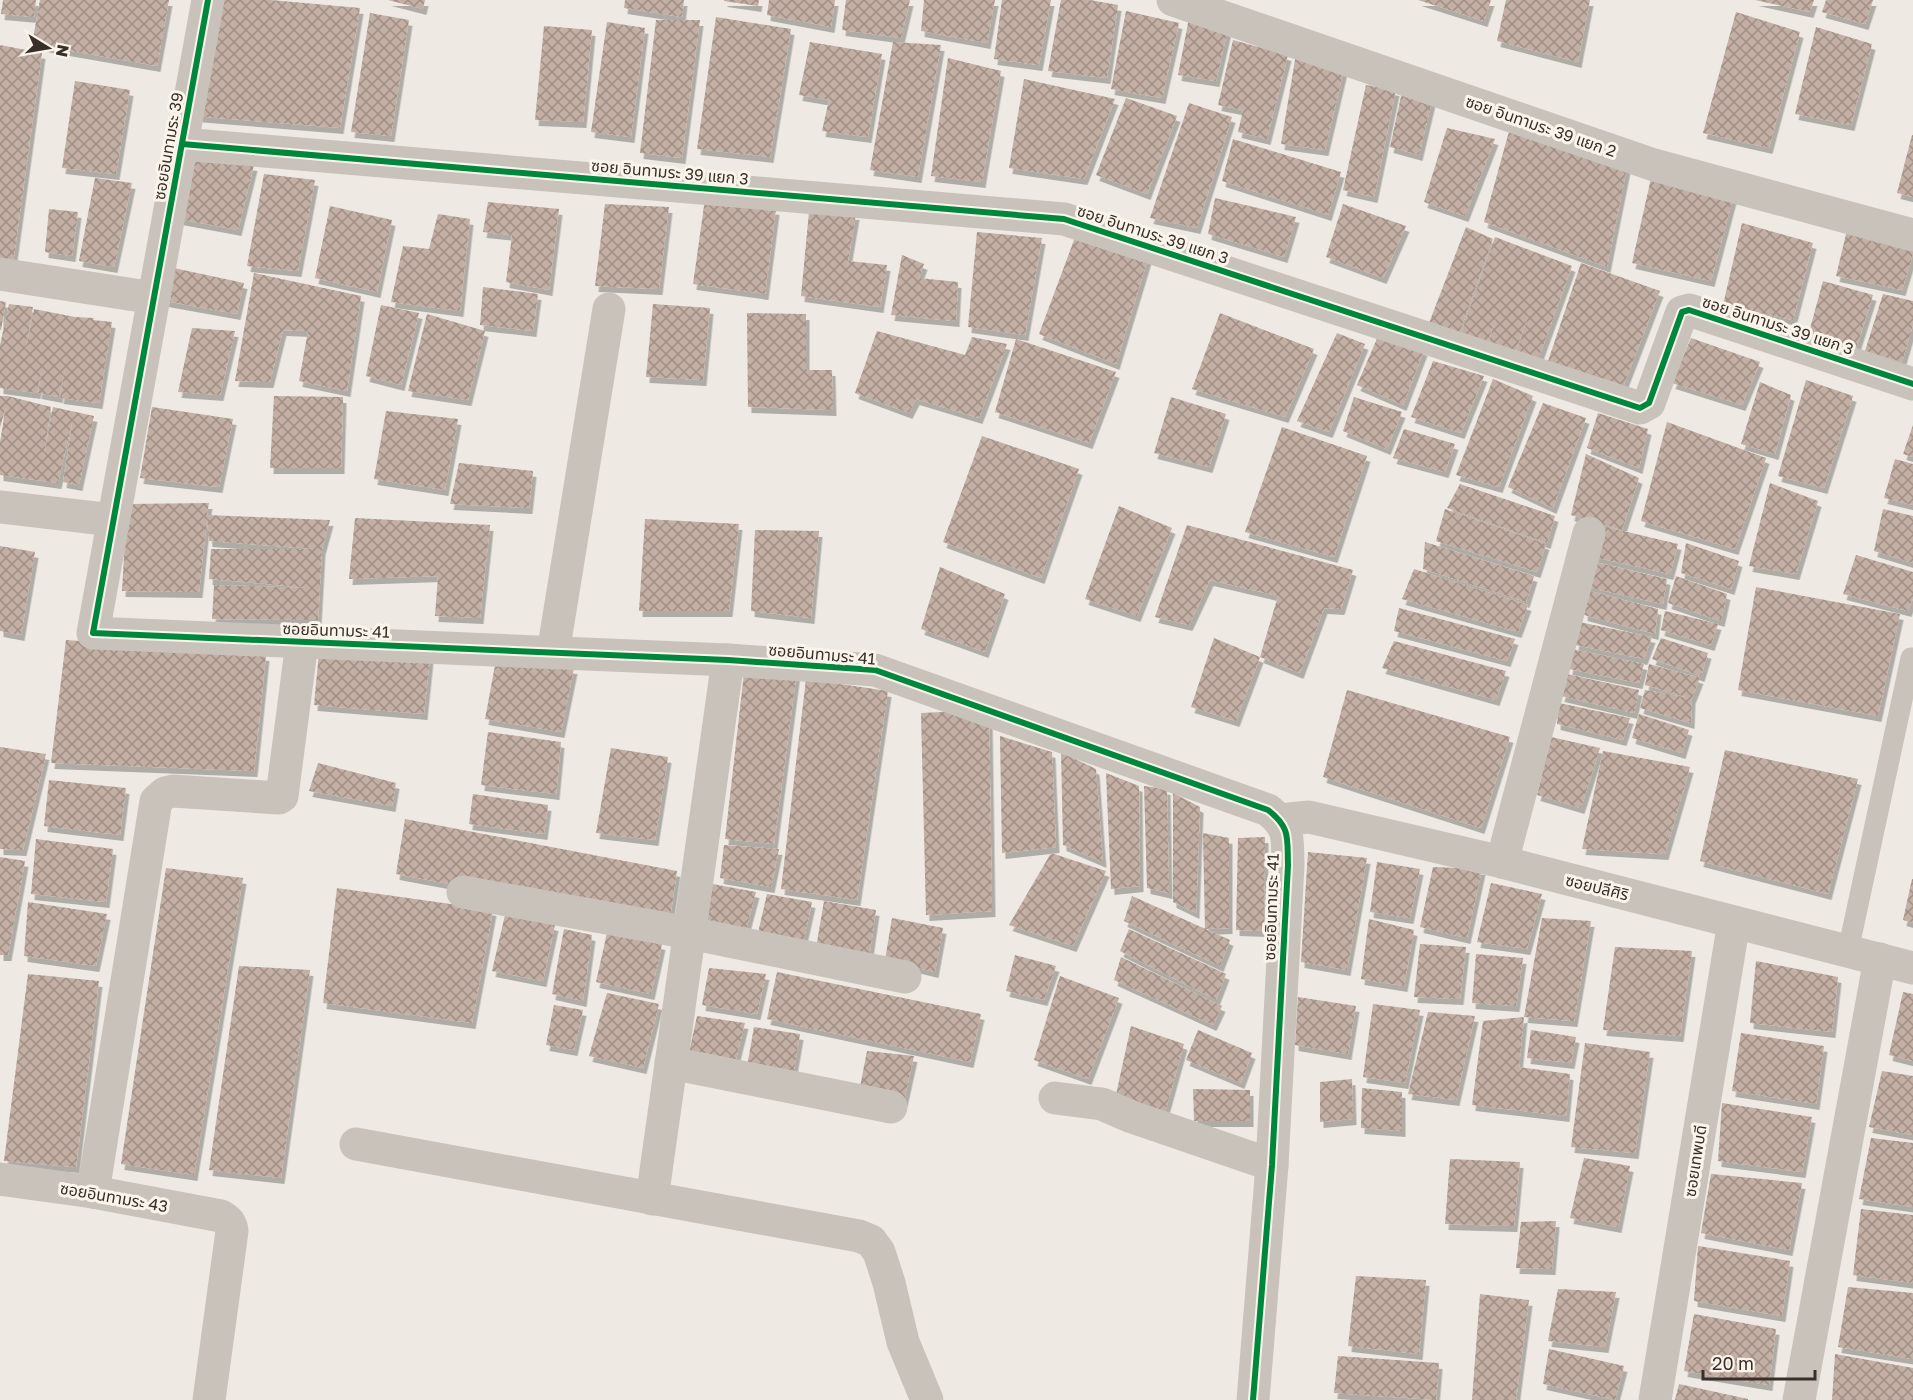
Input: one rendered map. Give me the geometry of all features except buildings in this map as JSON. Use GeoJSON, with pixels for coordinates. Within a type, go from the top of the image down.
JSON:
{"type":"FeatureCollection","features":[{"type":"Feature","properties":{"kind":"street","name":"ซอยอินทามระ 39"},"geometry":{"type":"LineString","coordinates":[[154,298],[208,0]]}},
{"type":"Feature","properties":{"kind":"street","name":"ซอย อินทามระ 39 แยก 2"},"geometry":{"type":"LineString","coordinates":[[1173,0],[1654,165],[1913,236]]}},
{"type":"Feature","properties":{"kind":"street","name":"ซอย อินทามระ 39 แยก 3"},"geometry":{"type":"LineString","coordinates":[[182,144],[1064,219],[1640,408],[1649,403],[1682,312],[1689,310],[1913,384]]}},
{"type":"Feature","properties":{"kind":"street"},"geometry":{"type":"LineString","coordinates":[[0,273],[154,298]]}},
{"type":"Feature","properties":{"kind":"street","name":"ซอยอินทามระ 41"},"geometry":{"type":"LineString","coordinates":[[154,298],[93,633],[728,660],[875,670],[1268,810],[1280,820],[1286,833],[1288,865],[1272,1165],[1253,1400]]}},
{"type":"Feature","properties":{"kind":"street"},"geometry":{"type":"LineString","coordinates":[[553,653],[609,309]]}},
{"type":"Feature","properties":{"kind":"street"},"geometry":{"type":"LineString","coordinates":[[0,507],[113,520]]}},
{"type":"Feature","properties":{"kind":"street"},"geometry":{"type":"LineString","coordinates":[[1502,862],[1588,533]]}},
{"type":"Feature","properties":{"kind":"street"},"geometry":{"type":"LineString","coordinates":[[93,1192],[156,801],[165,793],[173,791],[279,798],[282,796],[302,642]]}},
{"type":"Feature","properties":{"kind":"street"},"geometry":{"type":"LineString","coordinates":[[652,1199],[728,660]]}},
{"type":"Feature","properties":{"kind":"street","name":"ซอยปลีศิริ"},"geometry":{"type":"LineString","coordinates":[[1280,820],[1309,817],[1502,862],[1913,968]]}},
{"type":"Feature","properties":{"kind":"street"},"geometry":{"type":"LineString","coordinates":[[464,892],[690,933],[905,977]]}},
{"type":"Feature","properties":{"kind":"street","name":"ซอยเทพบดี"},"geometry":{"type":"LineString","coordinates":[[1655,1400],[1734,922]]}},
{"type":"Feature","properties":{"kind":"street"},"geometry":{"type":"LineString","coordinates":[[1799,1400],[1880,959]]}},
{"type":"Feature","properties":{"kind":"street"},"geometry":{"type":"LineString","coordinates":[[671,1063],[891,1107]]}},
{"type":"Feature","properties":{"kind":"street"},"geometry":{"type":"LineString","coordinates":[[1055,1098],[1102,1104],[1132,1117],[1272,1165]]}},
{"type":"Feature","properties":{"kind":"street"},"geometry":{"type":"LineString","coordinates":[[356,1144],[859,1236],[871,1241],[879,1252],[903,1342],[927,1400]]}},
{"type":"Feature","properties":{"kind":"street","name":"ซอยอินทามระ 43"},"geometry":{"type":"LineString","coordinates":[[0,1179],[93,1192],[227,1219],[232,1231],[209,1400]]}},
{"type":"Feature","properties":{"kind":"lane"},"geometry":{"type":"LineString","coordinates":[[1848,951],[1911,658],[1913,658]]}},
{"type":"Feature","properties":{"kind":"cycle path"},"geometry":{"type":"LineString","coordinates":[[208,0],[93,633],[728,660],[875,670],[1268,810],[1284,828],[1288,865],[1272,1165],[1253,1400]]}},
{"type":"Feature","properties":{"kind":"cycle path"},"geometry":{"type":"LineString","coordinates":[[182,144],[1064,219],[1640,408],[1649,403],[1682,312],[1689,310],[1913,384]]}}]}
